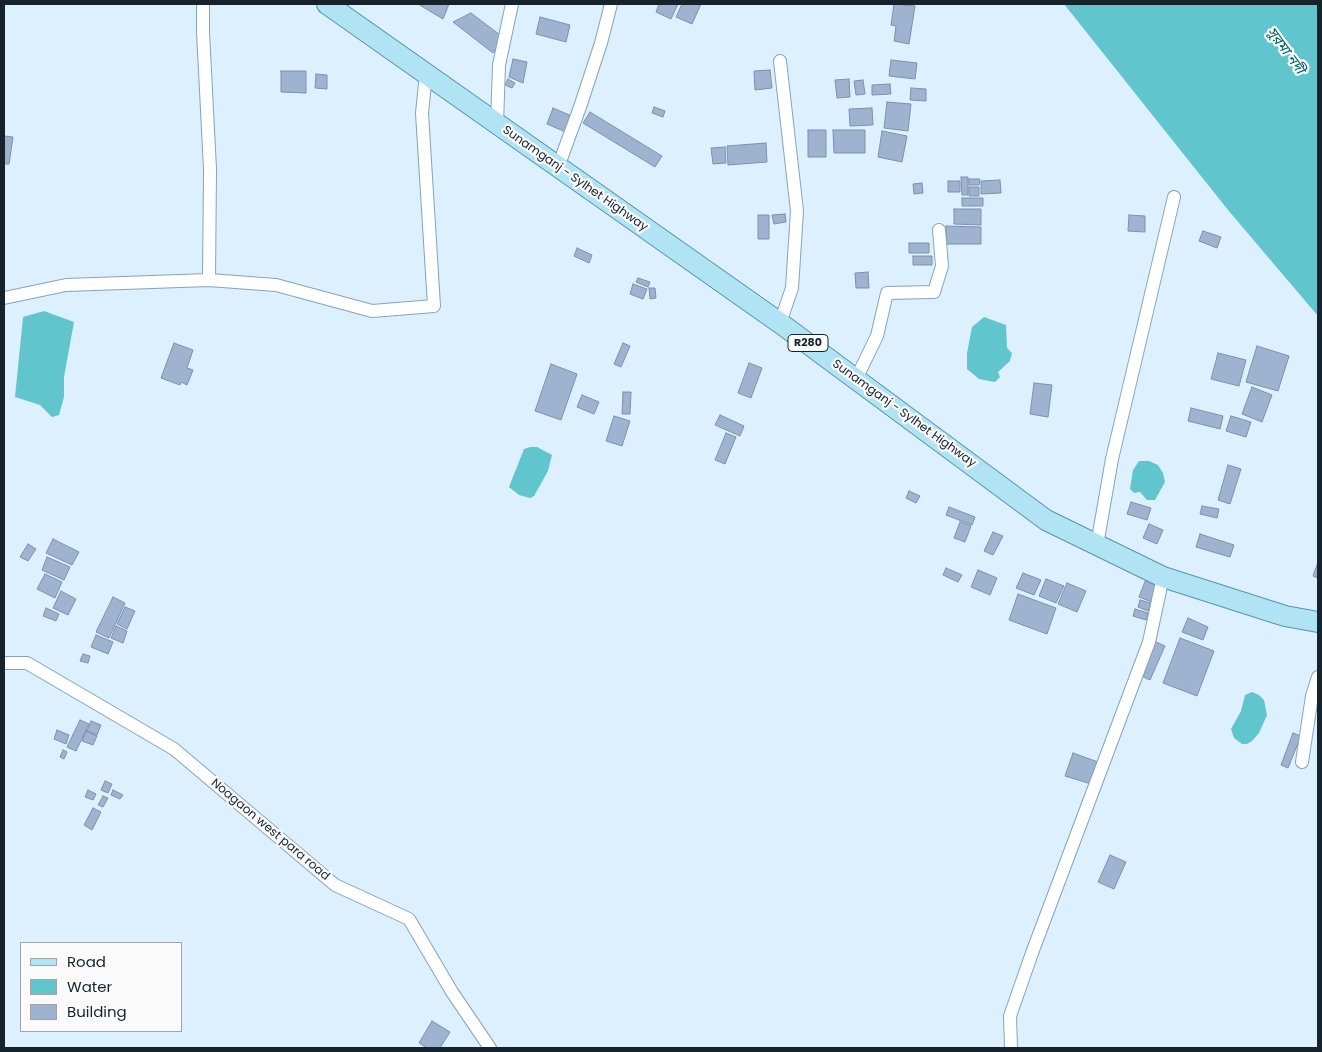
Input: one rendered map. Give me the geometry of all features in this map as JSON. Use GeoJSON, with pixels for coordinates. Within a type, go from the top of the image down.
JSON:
{"type":"FeatureCollection","features":[{"type":"Feature","properties":{"kind":"main road","name":"Sunamganj - Sylhet Highway"},"geometry":{"type":"LineString","coordinates":[[327,4],[780,323],[1046,520],[1163,577],[1285,616],[1318,622]]}},
{"type":"Feature","properties":{"kind":"street"},"geometry":{"type":"LineString","coordinates":[[203,4],[210,169],[209,280]]}},
{"type":"Feature","properties":{"kind":"street"},"geometry":{"type":"LineString","coordinates":[[497,124],[499,65],[512,4]]}},
{"type":"Feature","properties":{"kind":"street"},"geometry":{"type":"LineString","coordinates":[[558,167],[601,43],[611,4]]}},
{"type":"Feature","properties":{"kind":"street"},"geometry":{"type":"LineString","coordinates":[[780,61],[797,211],[792,288],[780,323]]}},
{"type":"Feature","properties":{"kind":"street"},"geometry":{"type":"LineString","coordinates":[[4,298],[66,285],[209,280],[276,285],[372,311],[434,306],[422,113],[426,74]]}},
{"type":"Feature","properties":{"kind":"street"},"geometry":{"type":"LineString","coordinates":[[1097,545],[1115,450],[1174,197]]}},
{"type":"Feature","properties":{"kind":"street"},"geometry":{"type":"LineString","coordinates":[[856,379],[877,336],[887,293],[934,292],[942,266],[939,230]]}},
{"type":"Feature","properties":{"kind":"street"},"geometry":{"type":"LineString","coordinates":[[1011,1048],[1010,1016],[1149,642],[1163,577]]}},
{"type":"Feature","properties":{"kind":"street","name":"Noagaon west para road"},"geometry":{"type":"LineString","coordinates":[[4,662],[27,663],[174,749],[335,885],[409,919],[452,992],[490,1048]]}},
{"type":"Feature","properties":{"kind":"street"},"geometry":{"type":"LineString","coordinates":[[1302,762],[1312,696],[1318,677]]}},
{"type":"Feature","properties":{"kind":"water","name":"সুরমা নদী"},"geometry":{"type":"Polygon","coordinates":[[[1064,4],[1318,4],[1318,316],[1228,210],[1064,4]]]}},
{"type":"Feature","properties":{"kind":"water"},"geometry":{"type":"Polygon","coordinates":[[[44,311],[74,322],[64,377],[64,397],[59,415],[52,417],[40,405],[15,397],[23,317],[44,311]]]}},
{"type":"Feature","properties":{"kind":"water"},"geometry":{"type":"Polygon","coordinates":[[[984,317],[1006,325],[1007,348],[1012,353],[1010,361],[998,372],[1000,377],[995,382],[979,379],[967,369],[967,353],[972,327],[984,317]]]}},
{"type":"Feature","properties":{"kind":"water"},"geometry":{"type":"Polygon","coordinates":[[[537,447],[552,455],[548,471],[534,496],[530,498],[519,495],[509,487],[524,449],[537,447]]]}},
{"type":"Feature","properties":{"kind":"water"},"geometry":{"type":"Polygon","coordinates":[[[1139,461],[1149,461],[1158,465],[1163,473],[1165,482],[1155,500],[1147,500],[1140,492],[1134,493],[1130,489],[1133,470],[1139,461]]]}},
{"type":"Feature","properties":{"kind":"water"},"geometry":{"type":"Polygon","coordinates":[[[1252,692],[1264,700],[1267,715],[1259,733],[1252,741],[1242,744],[1234,738],[1231,729],[1241,711],[1245,695],[1252,692]]]}},
{"type":"Feature","properties":{"kind":"building"},"geometry":{"type":"Polygon","coordinates":[[[418,4],[449,4],[443,19],[418,4]]]}},
{"type":"Feature","properties":{"kind":"building"},"geometry":{"type":"Polygon","coordinates":[[[659,4],[678,4],[671,19],[656,12],[659,4]]]}},
{"type":"Feature","properties":{"kind":"building"},"geometry":{"type":"Polygon","coordinates":[[[682,4],[701,4],[692,24],[676,17],[682,4]]]}},
{"type":"Feature","properties":{"kind":"building"},"geometry":{"type":"Polygon","coordinates":[[[894,4],[915,6],[909,44],[894,41],[896,26],[891,25],[894,4]]]}},
{"type":"Feature","properties":{"kind":"building"},"geometry":{"type":"Polygon","coordinates":[[[471,13],[504,38],[493,53],[453,22],[471,13]]]}},
{"type":"Feature","properties":{"kind":"building"},"geometry":{"type":"Polygon","coordinates":[[[540,17],[570,25],[566,42],[536,34],[540,17]]]}},
{"type":"Feature","properties":{"kind":"building"},"geometry":{"type":"Polygon","coordinates":[[[513,59],[527,62],[523,83],[509,77],[513,59]]]}},
{"type":"Feature","properties":{"kind":"building"},"geometry":{"type":"Polygon","coordinates":[[[891,60],[917,63],[915,79],[889,76],[891,60]]]}},
{"type":"Feature","properties":{"kind":"building"},"geometry":{"type":"Polygon","coordinates":[[[770,70],[772,88],[755,90],[754,71],[770,70]]]}},
{"type":"Feature","properties":{"kind":"building"},"geometry":{"type":"Polygon","coordinates":[[[281,71],[306,71],[306,93],[281,92],[281,71]]]}},
{"type":"Feature","properties":{"kind":"building"},"geometry":{"type":"Polygon","coordinates":[[[316,74],[327,75],[327,89],[315,88],[316,74]]]}},
{"type":"Feature","properties":{"kind":"building"},"geometry":{"type":"Polygon","coordinates":[[[508,79],[515,83],[512,88],[505,85],[508,79]]]}},
{"type":"Feature","properties":{"kind":"building"},"geometry":{"type":"Polygon","coordinates":[[[849,79],[850,97],[837,98],[835,80],[849,79]]]}},
{"type":"Feature","properties":{"kind":"building"},"geometry":{"type":"Polygon","coordinates":[[[863,80],[865,94],[856,95],[854,81],[863,80]]]}},
{"type":"Feature","properties":{"kind":"building"},"geometry":{"type":"Polygon","coordinates":[[[890,84],[891,94],[872,95],[872,85],[890,84]]]}},
{"type":"Feature","properties":{"kind":"building"},"geometry":{"type":"Polygon","coordinates":[[[911,88],[926,89],[926,101],[910,100],[911,88]]]}},
{"type":"Feature","properties":{"kind":"building"},"geometry":{"type":"Polygon","coordinates":[[[887,102],[911,104],[908,131],[884,128],[887,102]]]}},
{"type":"Feature","properties":{"kind":"building"},"geometry":{"type":"Polygon","coordinates":[[[654,107],[665,111],[663,117],[652,113],[654,107]]]}},
{"type":"Feature","properties":{"kind":"building"},"geometry":{"type":"Polygon","coordinates":[[[553,108],[574,117],[568,133],[547,124],[553,108]]]}},
{"type":"Feature","properties":{"kind":"building"},"geometry":{"type":"Polygon","coordinates":[[[872,108],[873,125],[850,126],[849,109],[872,108]]]}},
{"type":"Feature","properties":{"kind":"building"},"geometry":{"type":"Polygon","coordinates":[[[590,112],[662,156],[655,167],[583,123],[590,112]]]}},
{"type":"Feature","properties":{"kind":"building"},"geometry":{"type":"Polygon","coordinates":[[[808,130],[826,130],[826,157],[808,157],[808,130]]]}},
{"type":"Feature","properties":{"kind":"building"},"geometry":{"type":"Polygon","coordinates":[[[833,130],[865,130],[865,153],[834,153],[833,130]]]}},
{"type":"Feature","properties":{"kind":"building"},"geometry":{"type":"Polygon","coordinates":[[[882,131],[907,136],[902,162],[878,157],[882,131]]]}},
{"type":"Feature","properties":{"kind":"building"},"geometry":{"type":"Polygon","coordinates":[[[4,136],[13,137],[9,164],[4,164],[4,136]]]}},
{"type":"Feature","properties":{"kind":"building"},"geometry":{"type":"Polygon","coordinates":[[[766,143],[767,162],[728,165],[727,146],[766,143]]]}},
{"type":"Feature","properties":{"kind":"building"},"geometry":{"type":"Polygon","coordinates":[[[725,147],[726,163],[713,164],[711,148],[725,147]]]}},
{"type":"Feature","properties":{"kind":"building"},"geometry":{"type":"Polygon","coordinates":[[[961,177],[968,177],[968,195],[962,195],[961,177]]]}},
{"type":"Feature","properties":{"kind":"building"},"geometry":{"type":"Polygon","coordinates":[[[969,179],[980,179],[979,185],[969,185],[969,179]]]}},
{"type":"Feature","properties":{"kind":"building"},"geometry":{"type":"Polygon","coordinates":[[[1000,180],[1001,193],[981,194],[981,181],[1000,180]]]}},
{"type":"Feature","properties":{"kind":"building"},"geometry":{"type":"Polygon","coordinates":[[[948,181],[960,181],[960,192],[948,192],[948,181]]]}},
{"type":"Feature","properties":{"kind":"building"},"geometry":{"type":"Polygon","coordinates":[[[922,183],[923,193],[914,194],[913,184],[922,183]]]}},
{"type":"Feature","properties":{"kind":"building"},"geometry":{"type":"Polygon","coordinates":[[[969,187],[979,187],[979,196],[969,196],[969,187]]]}},
{"type":"Feature","properties":{"kind":"building"},"geometry":{"type":"Polygon","coordinates":[[[962,198],[983,198],[983,206],[962,206],[962,198]]]}},
{"type":"Feature","properties":{"kind":"building"},"geometry":{"type":"Polygon","coordinates":[[[954,209],[981,209],[981,225],[954,224],[954,209]]]}},
{"type":"Feature","properties":{"kind":"building"},"geometry":{"type":"Polygon","coordinates":[[[785,214],[786,222],[774,224],[772,215],[785,214]]]}},
{"type":"Feature","properties":{"kind":"building"},"geometry":{"type":"Polygon","coordinates":[[[758,215],[769,215],[769,239],[758,239],[758,215]]]}},
{"type":"Feature","properties":{"kind":"building"},"geometry":{"type":"Polygon","coordinates":[[[1129,215],[1145,216],[1145,232],[1128,231],[1129,215]]]}},
{"type":"Feature","properties":{"kind":"building"},"geometry":{"type":"Polygon","coordinates":[[[946,226],[981,227],[981,244],[946,244],[946,226]]]}},
{"type":"Feature","properties":{"kind":"building"},"geometry":{"type":"Polygon","coordinates":[[[1203,231],[1221,237],[1217,248],[1199,241],[1203,231]]]}},
{"type":"Feature","properties":{"kind":"building"},"geometry":{"type":"Polygon","coordinates":[[[909,243],[929,243],[929,253],[909,253],[909,243]]]}},
{"type":"Feature","properties":{"kind":"building"},"geometry":{"type":"Polygon","coordinates":[[[577,248],[592,255],[589,263],[574,256],[577,248]]]}},
{"type":"Feature","properties":{"kind":"building"},"geometry":{"type":"Polygon","coordinates":[[[913,256],[932,256],[932,265],[913,265],[913,256]]]}},
{"type":"Feature","properties":{"kind":"building"},"geometry":{"type":"Polygon","coordinates":[[[868,272],[869,288],[856,288],[855,273],[868,272]]]}},
{"type":"Feature","properties":{"kind":"building"},"geometry":{"type":"Polygon","coordinates":[[[638,278],[650,282],[648,287],[636,282],[638,278]]]}},
{"type":"Feature","properties":{"kind":"building"},"geometry":{"type":"Polygon","coordinates":[[[633,284],[647,289],[643,299],[630,294],[633,284]]]}},
{"type":"Feature","properties":{"kind":"building"},"geometry":{"type":"Polygon","coordinates":[[[649,288],[655,288],[656,298],[650,299],[649,288]]]}},
{"type":"Feature","properties":{"kind":"building"},"geometry":{"type":"Polygon","coordinates":[[[174,343],[193,350],[187,368],[193,370],[187,385],[181,382],[180,385],[161,378],[174,343]]]}},
{"type":"Feature","properties":{"kind":"building"},"geometry":{"type":"Polygon","coordinates":[[[623,343],[630,346],[621,367],[614,364],[623,343]]]}},
{"type":"Feature","properties":{"kind":"building"},"geometry":{"type":"Polygon","coordinates":[[[1257,346],[1289,356],[1278,391],[1246,382],[1257,346]]]}},
{"type":"Feature","properties":{"kind":"building"},"geometry":{"type":"Polygon","coordinates":[[[1218,353],[1246,360],[1239,386],[1211,379],[1218,353]]]}},
{"type":"Feature","properties":{"kind":"building"},"geometry":{"type":"Polygon","coordinates":[[[749,363],[762,368],[751,398],[738,393],[749,363]]]}},
{"type":"Feature","properties":{"kind":"building"},"geometry":{"type":"Polygon","coordinates":[[[551,364],[577,374],[561,420],[535,411],[551,364]]]}},
{"type":"Feature","properties":{"kind":"building"},"geometry":{"type":"Polygon","coordinates":[[[1034,383],[1052,385],[1048,417],[1030,414],[1034,383]]]}},
{"type":"Feature","properties":{"kind":"building"},"geometry":{"type":"Polygon","coordinates":[[[1252,387],[1272,395],[1262,422],[1242,414],[1252,387]]]}},
{"type":"Feature","properties":{"kind":"building"},"geometry":{"type":"Polygon","coordinates":[[[623,392],[631,392],[630,414],[622,414],[623,392]]]}},
{"type":"Feature","properties":{"kind":"building"},"geometry":{"type":"Polygon","coordinates":[[[582,395],[599,402],[594,414],[577,407],[582,395]]]}},
{"type":"Feature","properties":{"kind":"building"},"geometry":{"type":"Polygon","coordinates":[[[1191,408],[1223,416],[1220,429],[1188,421],[1191,408]]]}},
{"type":"Feature","properties":{"kind":"building"},"geometry":{"type":"Polygon","coordinates":[[[720,415],[744,426],[740,436],[715,425],[720,415]]]}},
{"type":"Feature","properties":{"kind":"building"},"geometry":{"type":"Polygon","coordinates":[[[614,416],[630,421],[622,446],[606,441],[614,416]]]}},
{"type":"Feature","properties":{"kind":"building"},"geometry":{"type":"Polygon","coordinates":[[[1231,416],[1251,422],[1246,437],[1226,431],[1231,416]]]}},
{"type":"Feature","properties":{"kind":"building"},"geometry":{"type":"Polygon","coordinates":[[[726,433],[736,437],[725,464],[715,460],[726,433]]]}},
{"type":"Feature","properties":{"kind":"building"},"geometry":{"type":"Polygon","coordinates":[[[1228,465],[1241,469],[1230,504],[1218,500],[1228,465]]]}},
{"type":"Feature","properties":{"kind":"building"},"geometry":{"type":"Polygon","coordinates":[[[909,491],[920,496],[916,503],[906,498],[909,491]]]}},
{"type":"Feature","properties":{"kind":"building"},"geometry":{"type":"Polygon","coordinates":[[[1131,502],[1151,508],[1147,520],[1127,514],[1131,502]]]}},
{"type":"Feature","properties":{"kind":"building"},"geometry":{"type":"Polygon","coordinates":[[[1202,506],[1219,509],[1217,518],[1200,514],[1202,506]]]}},
{"type":"Feature","properties":{"kind":"building"},"geometry":{"type":"Polygon","coordinates":[[[949,507],[975,517],[972,525],[946,515],[949,507]]]}},
{"type":"Feature","properties":{"kind":"building"},"geometry":{"type":"Polygon","coordinates":[[[960,522],[971,526],[965,542],[954,538],[960,522]]]}},
{"type":"Feature","properties":{"kind":"building"},"geometry":{"type":"Polygon","coordinates":[[[1149,524],[1163,530],[1157,544],[1143,538],[1149,524]]]}},
{"type":"Feature","properties":{"kind":"building"},"geometry":{"type":"Polygon","coordinates":[[[993,532],[1003,536],[993,555],[984,551],[993,532]]]}},
{"type":"Feature","properties":{"kind":"building"},"geometry":{"type":"Polygon","coordinates":[[[1200,534],[1234,545],[1230,557],[1196,547],[1200,534]]]}},
{"type":"Feature","properties":{"kind":"building"},"geometry":{"type":"Polygon","coordinates":[[[53,539],[79,552],[72,565],[46,553],[53,539]]]}},
{"type":"Feature","properties":{"kind":"building"},"geometry":{"type":"Polygon","coordinates":[[[28,544],[36,549],[28,561],[20,557],[28,544]]]}},
{"type":"Feature","properties":{"kind":"building"},"geometry":{"type":"Polygon","coordinates":[[[47,557],[70,567],[64,580],[42,570],[47,557]]]}},
{"type":"Feature","properties":{"kind":"building"},"geometry":{"type":"Polygon","coordinates":[[[1318,562],[1318,578],[1313,576],[1318,562]]]}},
{"type":"Feature","properties":{"kind":"building"},"geometry":{"type":"Polygon","coordinates":[[[946,568],[962,575],[958,582],[943,575],[946,568]]]}},
{"type":"Feature","properties":{"kind":"building"},"geometry":{"type":"Polygon","coordinates":[[[978,570],[997,578],[990,595],[971,587],[978,570]]]}},
{"type":"Feature","properties":{"kind":"building"},"geometry":{"type":"Polygon","coordinates":[[[1023,573],[1041,580],[1034,595],[1016,588],[1023,573]]]}},
{"type":"Feature","properties":{"kind":"building"},"geometry":{"type":"Polygon","coordinates":[[[45,574],[62,582],[55,598],[37,589],[45,574]]]}},
{"type":"Feature","properties":{"kind":"building"},"geometry":{"type":"Polygon","coordinates":[[[1148,574],[1161,578],[1152,602],[1139,597],[1148,574]]]}},
{"type":"Feature","properties":{"kind":"building"},"geometry":{"type":"Polygon","coordinates":[[[1046,579],[1064,586],[1056,603],[1039,596],[1046,579]]]}},
{"type":"Feature","properties":{"kind":"building"},"geometry":{"type":"Polygon","coordinates":[[[1067,583],[1086,591],[1077,612],[1058,604],[1067,583]]]}},
{"type":"Feature","properties":{"kind":"building"},"geometry":{"type":"Polygon","coordinates":[[[61,591],[76,599],[68,615],[53,608],[61,591]]]}},
{"type":"Feature","properties":{"kind":"building"},"geometry":{"type":"Polygon","coordinates":[[[1018,594],[1056,608],[1047,634],[1009,620],[1018,594]]]}},
{"type":"Feature","properties":{"kind":"building"},"geometry":{"type":"Polygon","coordinates":[[[113,597],[125,603],[109,638],[96,632],[113,597]]]}},
{"type":"Feature","properties":{"kind":"building"},"geometry":{"type":"Polygon","coordinates":[[[1140,600],[1151,603],[1148,611],[1138,607],[1140,600]]]}},
{"type":"Feature","properties":{"kind":"building"},"geometry":{"type":"Polygon","coordinates":[[[125,607],[135,611],[127,629],[117,624],[125,607]]]}},
{"type":"Feature","properties":{"kind":"building"},"geometry":{"type":"Polygon","coordinates":[[[46,608],[59,614],[56,621],[43,616],[46,608]]]}},
{"type":"Feature","properties":{"kind":"building"},"geometry":{"type":"Polygon","coordinates":[[[1135,609],[1148,613],[1146,620],[1133,616],[1135,609]]]}},
{"type":"Feature","properties":{"kind":"building"},"geometry":{"type":"Polygon","coordinates":[[[1188,618],[1208,627],[1203,640],[1182,632],[1188,618]]]}},
{"type":"Feature","properties":{"kind":"building"},"geometry":{"type":"Polygon","coordinates":[[[116,626],[127,631],[123,643],[111,638],[116,626]]]}},
{"type":"Feature","properties":{"kind":"building"},"geometry":{"type":"Polygon","coordinates":[[[96,635],[113,642],[108,654],[91,647],[96,635]]]}},
{"type":"Feature","properties":{"kind":"building"},"geometry":{"type":"Polygon","coordinates":[[[1180,638],[1214,651],[1197,696],[1163,683],[1180,638]]]}},
{"type":"Feature","properties":{"kind":"building"},"geometry":{"type":"Polygon","coordinates":[[[1154,641],[1165,646],[1150,680],[1139,675],[1154,641]]]}},
{"type":"Feature","properties":{"kind":"building"},"geometry":{"type":"Polygon","coordinates":[[[83,654],[90,656],[88,663],[80,661],[83,654]]]}},
{"type":"Feature","properties":{"kind":"building"},"geometry":{"type":"Polygon","coordinates":[[[80,720],[89,724],[76,751],[67,747],[80,720]]]}},
{"type":"Feature","properties":{"kind":"building"},"geometry":{"type":"Polygon","coordinates":[[[91,721],[101,725],[97,735],[87,731],[91,721]]]}},
{"type":"Feature","properties":{"kind":"building"},"geometry":{"type":"Polygon","coordinates":[[[57,730],[69,735],[66,744],[54,739],[57,730]]]}},
{"type":"Feature","properties":{"kind":"building"},"geometry":{"type":"Polygon","coordinates":[[[86,731],[97,736],[93,745],[82,741],[86,731]]]}},
{"type":"Feature","properties":{"kind":"building"},"geometry":{"type":"Polygon","coordinates":[[[1293,733],[1301,736],[1288,768],[1281,765],[1293,733]]]}},
{"type":"Feature","properties":{"kind":"building"},"geometry":{"type":"Polygon","coordinates":[[[63,750],[67,752],[64,759],[60,757],[63,750]]]}},
{"type":"Feature","properties":{"kind":"building"},"geometry":{"type":"Polygon","coordinates":[[[1073,753],[1098,762],[1091,784],[1065,776],[1073,753]]]}},
{"type":"Feature","properties":{"kind":"building"},"geometry":{"type":"Polygon","coordinates":[[[105,781],[112,784],[108,793],[101,790],[105,781]]]}},
{"type":"Feature","properties":{"kind":"building"},"geometry":{"type":"Polygon","coordinates":[[[88,790],[96,794],[93,800],[85,797],[88,790]]]}},
{"type":"Feature","properties":{"kind":"building"},"geometry":{"type":"Polygon","coordinates":[[[113,790],[123,795],[120,799],[111,795],[113,790]]]}},
{"type":"Feature","properties":{"kind":"building"},"geometry":{"type":"Polygon","coordinates":[[[103,796],[108,798],[103,807],[98,805],[103,796]]]}},
{"type":"Feature","properties":{"kind":"building"},"geometry":{"type":"Polygon","coordinates":[[[93,808],[101,812],[92,830],[84,825],[93,808]]]}},
{"type":"Feature","properties":{"kind":"building"},"geometry":{"type":"Polygon","coordinates":[[[1110,855],[1126,862],[1114,889],[1098,882],[1110,855]]]}},
{"type":"Feature","properties":{"kind":"building"},"geometry":{"type":"Polygon","coordinates":[[[432,1021],[450,1032],[440,1048],[427,1048],[419,1043],[432,1021]]]}}]}
